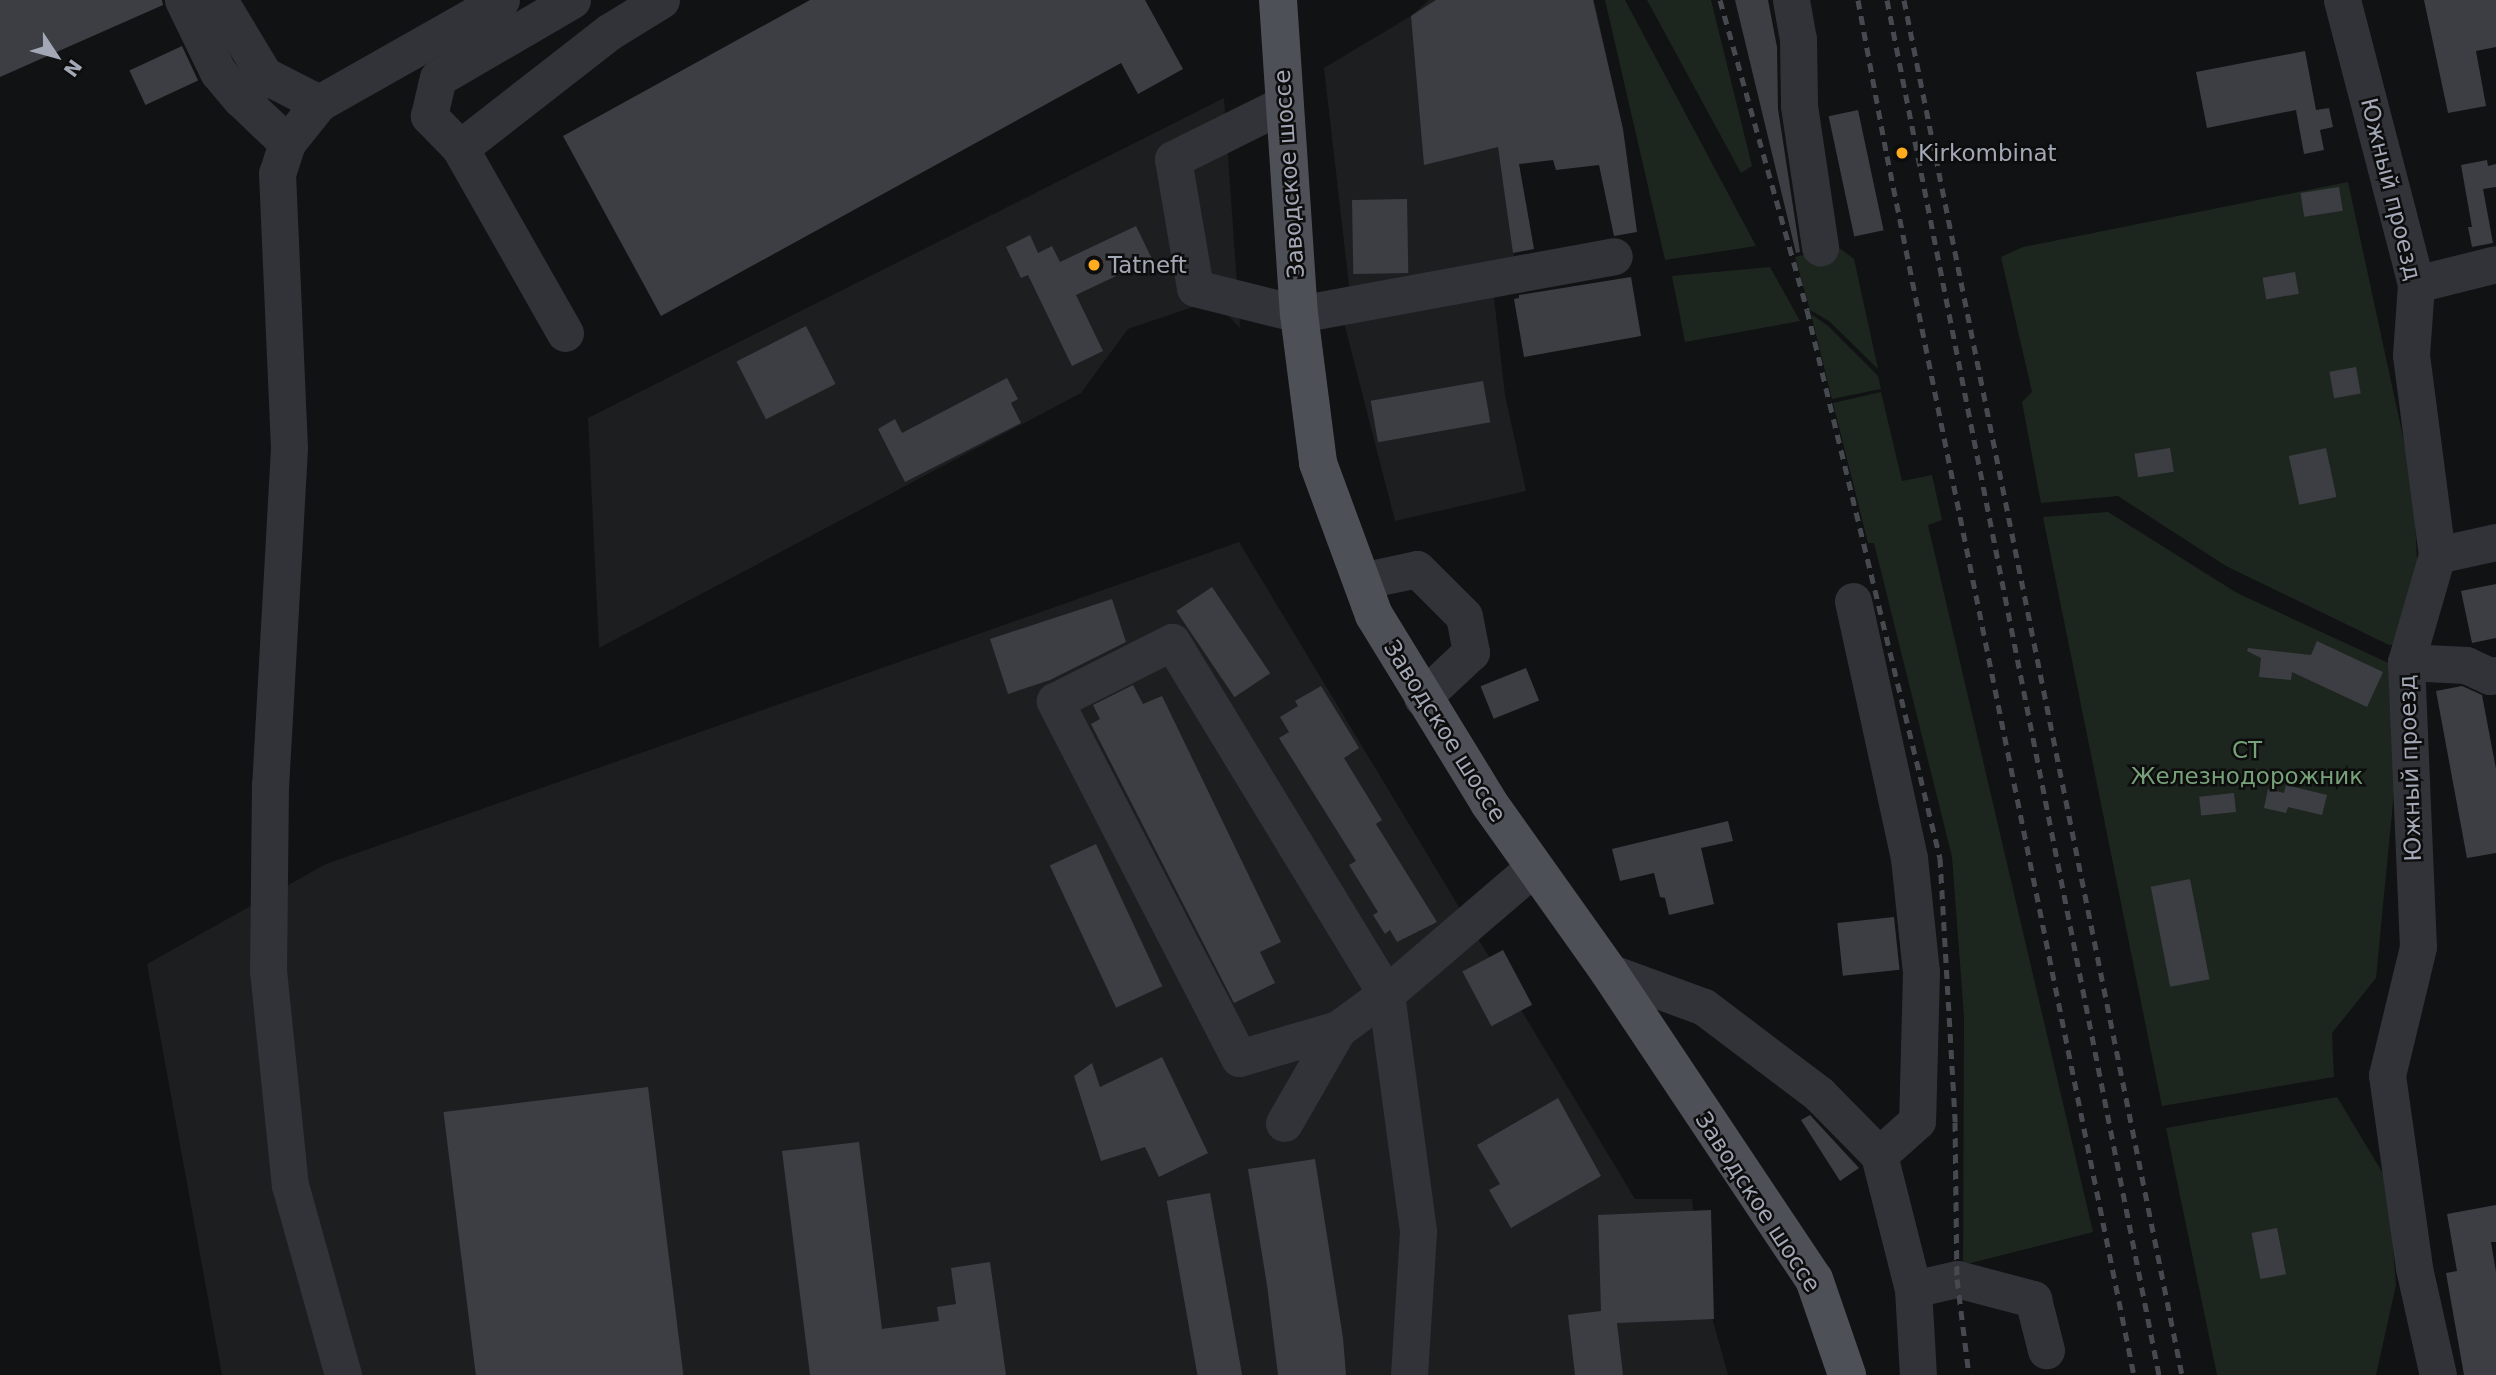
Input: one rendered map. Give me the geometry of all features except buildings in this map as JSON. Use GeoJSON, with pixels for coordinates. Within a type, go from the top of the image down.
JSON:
{"type":"FeatureCollection","features":[{"type":"Feature","properties":{"kind":"main road","name":"Заводское шоссе"},"geometry":{"type":"LineString","coordinates":[[1278,0],[1299,314],[1318,463],[1374,615],[1422,698],[1489,803],[1609,972],[1814,1279],[1847,1375]]}},
{"type":"Feature","properties":{"kind":"street"},"geometry":{"type":"LineString","coordinates":[[183,0],[218,72],[252,87],[319,103]]}},
{"type":"Feature","properties":{"kind":"street"},"geometry":{"type":"LineString","coordinates":[[219,0],[282,158],[289,448],[270,784],[268,970],[290,1185],[343,1375]]}},
{"type":"Feature","properties":{"kind":"street"},"geometry":{"type":"LineString","coordinates":[[282,158],[319,103],[501,0]]}},
{"type":"Feature","properties":{"kind":"street"},"geometry":{"type":"LineString","coordinates":[[565,333],[460,148],[429,116],[438,78],[572,0]]}},
{"type":"Feature","properties":{"kind":"street"},"geometry":{"type":"LineString","coordinates":[[460,148],[609,32],[661,0]]}},
{"type":"Feature","properties":{"kind":"street"},"geometry":{"type":"LineString","coordinates":[[1791,0],[1798,38],[1799,106],[1820,247]]}},
{"type":"Feature","properties":{"kind":"street","name":"Южный проезд"},"geometry":{"type":"LineString","coordinates":[[2342,0],[2416,284],[2411,355],[2437,555],[2406,662],[2417,947],[2387,1074],[2414,1268],[2438,1375]]}},
{"type":"Feature","properties":{"kind":"street"},"geometry":{"type":"LineString","coordinates":[[1284,104],[1173,159],[1195,288],[1299,314],[1614,256]]}},
{"type":"Feature","properties":{"kind":"street"},"geometry":{"type":"LineString","coordinates":[[2416,284],[2496,264]]}},
{"type":"Feature","properties":{"kind":"street"},"geometry":{"type":"LineString","coordinates":[[2437,555],[2496,542]]}},
{"type":"Feature","properties":{"kind":"street"},"geometry":{"type":"LineString","coordinates":[[1361,581],[1424,566],[1464,616],[1471,652],[1422,698]]}},
{"type":"Feature","properties":{"kind":"street"},"geometry":{"type":"LineString","coordinates":[[1853,601],[1909,858],[1921,972],[1916,1121],[1879,1155]]}},
{"type":"Feature","properties":{"kind":"street"},"geometry":{"type":"LineString","coordinates":[[1409,1375],[1418,1232],[1386,994],[1172,642],[1055,701],[1239,1058],[1338,1029],[1386,994],[1534,867]]}},
{"type":"Feature","properties":{"kind":"street"},"geometry":{"type":"LineString","coordinates":[[2406,662],[2466,665],[2494,683]]}},
{"type":"Feature","properties":{"kind":"street"},"geometry":{"type":"LineString","coordinates":[[1609,972],[1704,1007],[1819,1094],[1879,1155],[1913,1289],[1918,1375]]}},
{"type":"Feature","properties":{"kind":"street"},"geometry":{"type":"LineString","coordinates":[[1284,1123],[1338,1029]]}},
{"type":"Feature","properties":{"kind":"street"},"geometry":{"type":"LineString","coordinates":[[1913,1289],[1957,1279],[2033,1299],[2046,1350]]}},
{"type":"Feature","properties":{"kind":"shaded area"},"geometry":{"type":"Polygon","coordinates":[[[1429,0],[1594,0],[1623,129],[1499,147],[1516,271],[1350,294],[1324,68],[1411,16],[1429,0]]]}},
{"type":"Feature","properties":{"kind":"shaded area"},"geometry":{"type":"Polygon","coordinates":[[[1224,98],[1240,328],[1213,300],[1128,329],[1081,393],[599,648],[588,418],[1224,98]]]}},
{"type":"Feature","properties":{"kind":"shaded area"},"geometry":{"type":"Polygon","coordinates":[[[1493,289],[1505,395],[1526,491],[1395,521],[1341,311],[1493,289]]]}},
{"type":"Feature","properties":{"kind":"shaded area"},"geometry":{"type":"Polygon","coordinates":[[[1239,542],[1635,1199],[1692,1199],[1699,1271],[1728,1375],[222,1375],[147,964],[326,864],[1239,542]]]}},
{"type":"Feature","properties":{"kind":"green space"},"geometry":{"type":"Polygon","coordinates":[[[1605,0],[1625,0],[1756,246],[1665,260],[1605,0]]]}},
{"type":"Feature","properties":{"kind":"green space"},"geometry":{"type":"Polygon","coordinates":[[[1647,0],[1711,0],[1752,166],[1741,173],[1647,0]]]}},
{"type":"Feature","properties":{"kind":"green space"},"geometry":{"type":"Polygon","coordinates":[[[2348,182],[2413,483],[2418,579],[2400,644],[2389,645],[2226,566],[2118,496],[2041,503],[2022,402],[2032,392],[2001,257],[2023,247],[2348,182]]]}},
{"type":"Feature","properties":{"kind":"green space"},"geometry":{"type":"Polygon","coordinates":[[[1838,247],[1854,259],[1878,369],[1829,321],[1810,310],[1795,257],[1838,247]]]}},
{"type":"Feature","properties":{"kind":"green space"},"geometry":{"type":"Polygon","coordinates":[[[1770,267],[1800,321],[1685,342],[1672,276],[1770,267]]]}},
{"type":"Feature","properties":{"kind":"green space"},"geometry":{"type":"Polygon","coordinates":[[[1811,314],[1827,325],[1878,376],[1881,389],[1832,399],[1811,314]]]}},
{"type":"Feature","properties":{"kind":"green space"},"geometry":{"type":"Polygon","coordinates":[[[1881,392],[1902,481],[1932,475],[1942,520],[1928,525],[2093,1232],[1963,1265],[1964,1017],[1952,857],[1874,543],[1868,543],[1833,403],[1881,392]]]}},
{"type":"Feature","properties":{"kind":"green space","name":"СТ Железнодорожник"},"geometry":{"type":"Polygon","coordinates":[[[2108,512],[2237,593],[2395,666],[2401,720],[2376,978],[2332,1033],[2334,1077],[2162,1106],[2043,517],[2108,512]]]}},
{"type":"Feature","properties":{"kind":"green space"},"geometry":{"type":"Polygon","coordinates":[[[2337,1097],[2388,1182],[2396,1285],[2376,1375],[2217,1375],[2166,1128],[2337,1097]]]}},
{"type":"Feature","properties":{"kind":"railway"},"geometry":{"type":"LineString","coordinates":[[1720,0],[1807,310],[1940,858],[1955,1122],[1957,1279],[1969,1375]]}},
{"type":"Feature","properties":{"kind":"railway"},"geometry":{"type":"LineString","coordinates":[[1858,0],[1887,156],[2134,1375]]}},
{"type":"Feature","properties":{"kind":"railway"},"geometry":{"type":"LineString","coordinates":[[1887,0],[2159,1375]]}},
{"type":"Feature","properties":{"kind":"railway"},"geometry":{"type":"LineString","coordinates":[[1904,0],[2182,1375]]}},
{"type":"Feature","properties":{"kind":"place","name":"Kirkombinat"},"geometry":{"type":"Point","coordinates":[1902,153]}},
{"type":"Feature","properties":{"kind":"place","name":"Tatneft"},"geometry":{"type":"Point","coordinates":[1094,265]}}]}
